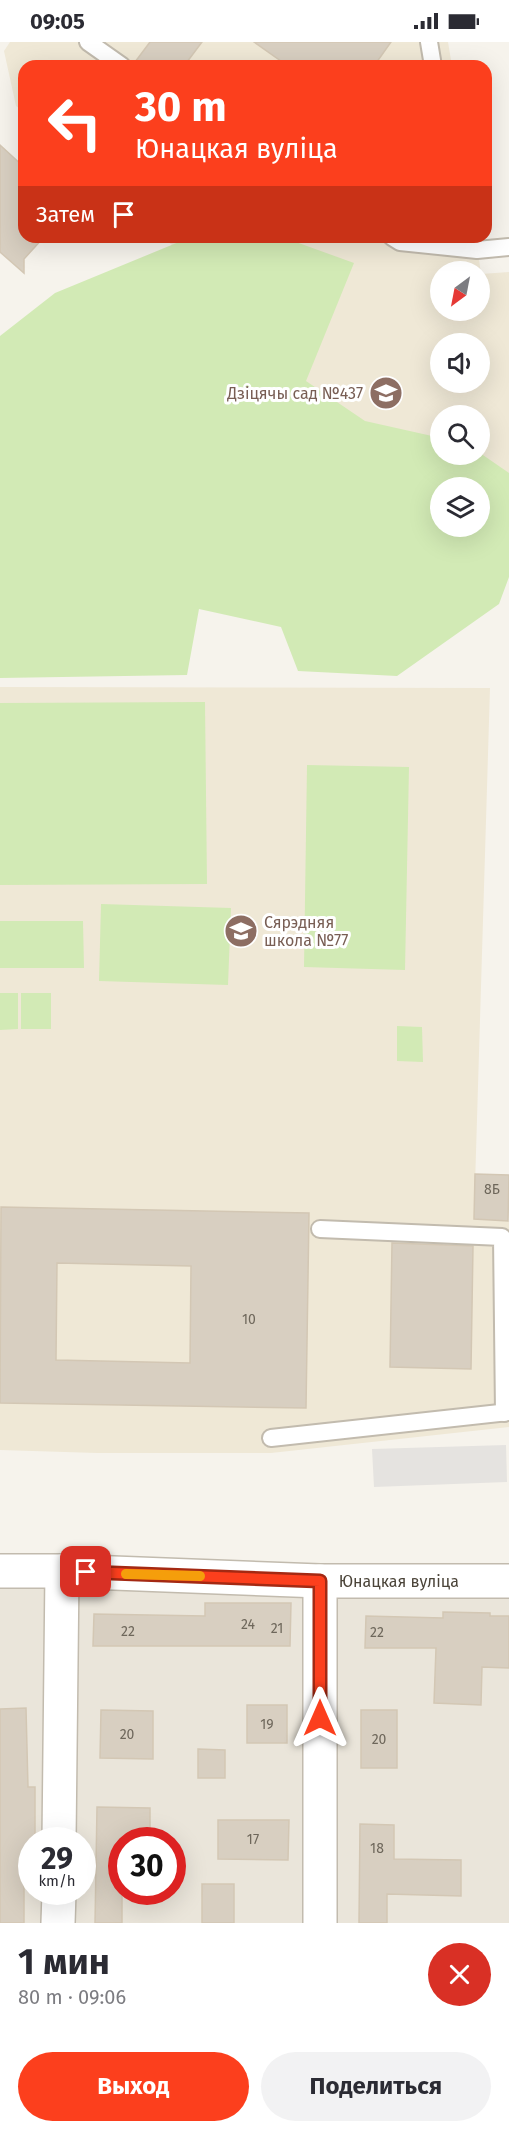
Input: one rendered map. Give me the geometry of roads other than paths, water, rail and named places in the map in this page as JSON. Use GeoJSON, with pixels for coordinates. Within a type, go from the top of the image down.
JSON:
{"type":"FeatureCollection","features":[{"type":"Feature","properties":{"kind":"street","name":"Юнацкая вуліца"},"geometry":{"type":"LineString","coordinates":[[0,1571],[320,1581],[509,1581]]}},
{"type":"Feature","properties":{"kind":"street"},"geometry":{"type":"LineString","coordinates":[[59,1827],[62,1572]]}},
{"type":"Feature","properties":{"kind":"street"},"geometry":{"type":"LineString","coordinates":[[320,1581],[320,1923]]}},
{"type":"Feature","properties":{"kind":"street"},"geometry":{"type":"LineString","coordinates":[[58,1905],[58,1923]]}},
{"type":"Feature","properties":{"kind":"lane"},"geometry":{"type":"LineString","coordinates":[[88,42],[114,60]]}},
{"type":"Feature","properties":{"kind":"lane"},"geometry":{"type":"LineString","coordinates":[[429,42],[432,60]]}},
{"type":"Feature","properties":{"kind":"lane"},"geometry":{"type":"LineString","coordinates":[[427,243],[477,250],[509,247]]}},
{"type":"Feature","properties":{"kind":"lane"},"geometry":{"type":"LineString","coordinates":[[271,1438],[507,1412],[502,1237],[320,1229]]}},
{"type":"Feature","properties":{"kind":"place","name":"Дзіцячы сад №437"},"geometry":{"type":"Point","coordinates":[386,393]}},
{"type":"Feature","properties":{"kind":"place","name":"Сярэдняя школа №77"},"geometry":{"type":"Point","coordinates":[241,931]}}]}
